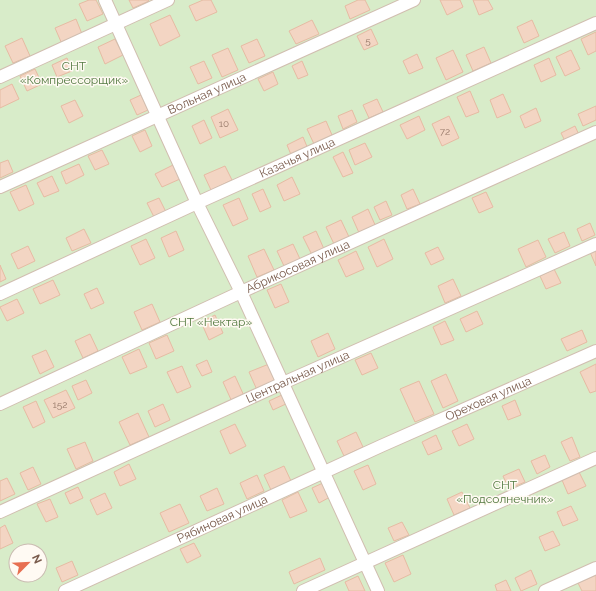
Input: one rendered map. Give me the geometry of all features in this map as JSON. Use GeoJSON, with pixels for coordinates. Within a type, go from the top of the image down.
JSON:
{"type":"FeatureCollection","features":[{"type":"Feature","properties":{"kind":"street"},"geometry":{"type":"LineString","coordinates":[[106,0],[197,203],[241,292],[378,591]]}},
{"type":"Feature","properties":{"kind":"street"},"geometry":{"type":"LineString","coordinates":[[0,77],[168,0]]}},
{"type":"Feature","properties":{"kind":"street","name":"Вольная улица"},"geometry":{"type":"LineString","coordinates":[[0,187],[414,0]]}},
{"type":"Feature","properties":{"kind":"street","name":"Казачья улица"},"geometry":{"type":"LineString","coordinates":[[0,294],[197,203],[596,23]]}},
{"type":"Feature","properties":{"kind":"street","name":"Абрикосовая улица"},"geometry":{"type":"LineString","coordinates":[[0,404],[241,292],[596,132]]}},
{"type":"Feature","properties":{"kind":"street","name":"Центральная улица"},"geometry":{"type":"LineString","coordinates":[[0,512],[283,383],[596,244]]}},
{"type":"Feature","properties":{"kind":"street","name":"Ореховая улица"},"geometry":{"type":"LineString","coordinates":[[381,446],[596,351]]}},
{"type":"Feature","properties":{"kind":"street","name":"Рябиновая улица"},"geometry":{"type":"LineString","coordinates":[[65,591],[381,446]]}},
{"type":"Feature","properties":{"kind":"street"},"geometry":{"type":"LineString","coordinates":[[303,591],[596,458]]}},
{"type":"Feature","properties":{"kind":"street"},"geometry":{"type":"LineString","coordinates":[[545,591],[596,568]]}},
{"type":"Feature","properties":{"kind":"green space","name":"СНТ «Нектар»"},"geometry":{"type":"Polygon","coordinates":[[[0,0],[596,0],[596,591],[0,591],[0,0]]]}},
{"type":"Feature","properties":{"kind":"building"},"geometry":{"type":"Polygon","coordinates":[[[89,0],[96,0],[103,14],[87,21],[79,4],[89,0]]]}},
{"type":"Feature","properties":{"kind":"building"},"geometry":{"type":"Polygon","coordinates":[[[129,0],[148,0],[149,1],[133,8],[129,0]]]}},
{"type":"Feature","properties":{"kind":"building"},"geometry":{"type":"Polygon","coordinates":[[[203,0],[211,0],[217,12],[196,21],[189,6],[203,0]]]}},
{"type":"Feature","properties":{"kind":"building"},"geometry":{"type":"Polygon","coordinates":[[[358,0],[365,0],[370,10],[350,19],[345,6],[358,0]]]}},
{"type":"Feature","properties":{"kind":"building"},"geometry":{"type":"Polygon","coordinates":[[[440,0],[460,0],[463,7],[447,15],[440,0]]]}},
{"type":"Feature","properties":{"kind":"building"},"geometry":{"type":"Polygon","coordinates":[[[473,0],[488,0],[493,9],[479,15],[473,0]]]}},
{"type":"Feature","properties":{"kind":"building"},"geometry":{"type":"Polygon","coordinates":[[[170,15],[180,36],[160,46],[150,24],[170,15]]]}},
{"type":"Feature","properties":{"kind":"building"},"geometry":{"type":"Polygon","coordinates":[[[76,19],[82,34],[62,44],[55,28],[76,19]]]}},
{"type":"Feature","properties":{"kind":"building"},"geometry":{"type":"Polygon","coordinates":[[[312,20],[319,34],[296,44],[289,31],[312,20]]]}},
{"type":"Feature","properties":{"kind":"building"},"geometry":{"type":"Polygon","coordinates":[[[532,20],[539,36],[524,43],[517,27],[532,20]]]}},
{"type":"Feature","properties":{"kind":"building"},"geometry":{"type":"Polygon","coordinates":[[[371,29],[378,44],[364,50],[357,36],[371,29]]]}},
{"type":"Feature","properties":{"kind":"building"},"geometry":{"type":"Polygon","coordinates":[[[596,32],[596,51],[588,55],[581,39],[596,32]]]}},
{"type":"Feature","properties":{"kind":"building"},"geometry":{"type":"Polygon","coordinates":[[[22,38],[30,56],[13,63],[5,46],[22,38]]]}},
{"type":"Feature","properties":{"kind":"building"},"geometry":{"type":"Polygon","coordinates":[[[115,39],[123,55],[105,64],[98,47],[115,39]]]}},
{"type":"Feature","properties":{"kind":"building"},"geometry":{"type":"Polygon","coordinates":[[[257,39],[265,56],[249,63],[241,46],[257,39]]]}},
{"type":"Feature","properties":{"kind":"building"},"geometry":{"type":"Polygon","coordinates":[[[484,47],[491,63],[473,71],[466,55],[484,47]]]}},
{"type":"Feature","properties":{"kind":"building"},"geometry":{"type":"Polygon","coordinates":[[[228,48],[238,70],[222,77],[212,55],[228,48]]]}},
{"type":"Feature","properties":{"kind":"building"},"geometry":{"type":"Polygon","coordinates":[[[453,50],[463,72],[446,80],[436,58],[453,50]]]}},
{"type":"Feature","properties":{"kind":"building"},"geometry":{"type":"Polygon","coordinates":[[[571,50],[580,69],[565,76],[556,57],[571,50]]]}},
{"type":"Feature","properties":{"kind":"building"},"geometry":{"type":"Polygon","coordinates":[[[417,54],[423,68],[409,74],[403,61],[417,54]]]}},
{"type":"Feature","properties":{"kind":"building"},"geometry":{"type":"Polygon","coordinates":[[[67,58],[72,71],[57,77],[52,65],[67,58]]]}},
{"type":"Feature","properties":{"kind":"building"},"geometry":{"type":"Polygon","coordinates":[[[549,58],[556,75],[541,82],[534,65],[549,58]]]}},
{"type":"Feature","properties":{"kind":"building"},"geometry":{"type":"Polygon","coordinates":[[[204,61],[212,78],[198,84],[190,67],[204,61]]]}},
{"type":"Feature","properties":{"kind":"building"},"geometry":{"type":"Polygon","coordinates":[[[302,61],[308,75],[298,79],[292,66],[302,61]]]}},
{"type":"Feature","properties":{"kind":"building"},"geometry":{"type":"Polygon","coordinates":[[[35,69],[42,84],[27,91],[20,76],[35,69]]]}},
{"type":"Feature","properties":{"kind":"building"},"geometry":{"type":"Polygon","coordinates":[[[273,72],[278,84],[264,91],[258,79],[273,72]]]}},
{"type":"Feature","properties":{"kind":"building"},"geometry":{"type":"Polygon","coordinates":[[[12,84],[19,99],[0,108],[0,90],[12,84]]]}},
{"type":"Feature","properties":{"kind":"building"},"geometry":{"type":"Polygon","coordinates":[[[470,91],[479,112],[466,117],[457,97],[470,91]]]}},
{"type":"Feature","properties":{"kind":"building"},"geometry":{"type":"Polygon","coordinates":[[[503,94],[511,112],[497,118],[490,100],[503,94]]]}},
{"type":"Feature","properties":{"kind":"building"},"geometry":{"type":"Polygon","coordinates":[[[141,95],[148,110],[137,115],[130,100],[141,95]]]}},
{"type":"Feature","properties":{"kind":"building"},"geometry":{"type":"Polygon","coordinates":[[[377,99],[383,112],[369,118],[363,105],[377,99]]]}},
{"type":"Feature","properties":{"kind":"building"},"geometry":{"type":"Polygon","coordinates":[[[75,100],[83,116],[69,123],[61,106],[75,100]]]}},
{"type":"Feature","properties":{"kind":"building"},"geometry":{"type":"Polygon","coordinates":[[[596,106],[596,120],[583,126],[578,114],[596,106]]]}},
{"type":"Feature","properties":{"kind":"building"},"geometry":{"type":"Polygon","coordinates":[[[536,108],[541,121],[525,128],[520,116],[536,108]]]}},
{"type":"Feature","properties":{"kind":"building"},"geometry":{"type":"Polygon","coordinates":[[[228,109],[238,130],[220,138],[211,117],[228,109]]]}},
{"type":"Feature","properties":{"kind":"building"},"geometry":{"type":"Polygon","coordinates":[[[352,110],[357,122],[343,129],[338,116],[352,110]]]}},
{"type":"Feature","properties":{"kind":"building"},"geometry":{"type":"Polygon","coordinates":[[[419,116],[425,130],[407,139],[400,125],[419,116]]]}},
{"type":"Feature","properties":{"kind":"building"},"geometry":{"type":"Polygon","coordinates":[[[449,116],[459,138],[442,146],[432,124],[449,116]]]}},
{"type":"Feature","properties":{"kind":"building"},"geometry":{"type":"Polygon","coordinates":[[[204,120],[212,138],[200,144],[192,126],[204,120]]]}},
{"type":"Feature","properties":{"kind":"building"},"geometry":{"type":"Polygon","coordinates":[[[326,121],[332,135],[314,144],[307,129],[326,121]]]}},
{"type":"Feature","properties":{"kind":"building"},"geometry":{"type":"Polygon","coordinates":[[[575,126],[579,135],[565,141],[561,133],[575,126]]]}},
{"type":"Feature","properties":{"kind":"building"},"geometry":{"type":"Polygon","coordinates":[[[145,130],[152,146],[140,152],[132,136],[145,130]]]}},
{"type":"Feature","properties":{"kind":"building"},"geometry":{"type":"Polygon","coordinates":[[[303,137],[308,149],[292,157],[287,145],[303,137]]]}},
{"type":"Feature","properties":{"kind":"building"},"geometry":{"type":"Polygon","coordinates":[[[365,143],[372,157],[355,165],[349,150],[365,143]]]}},
{"type":"Feature","properties":{"kind":"building"},"geometry":{"type":"Polygon","coordinates":[[[102,150],[109,164],[95,170],[88,156],[102,150]]]}},
{"type":"Feature","properties":{"kind":"building"},"geometry":{"type":"Polygon","coordinates":[[[343,152],[353,173],[343,177],[333,157],[343,152]]]}},
{"type":"Feature","properties":{"kind":"building"},"geometry":{"type":"Polygon","coordinates":[[[8,160],[13,172],[0,178],[0,163],[8,160]]]}},
{"type":"Feature","properties":{"kind":"building"},"geometry":{"type":"Polygon","coordinates":[[[79,164],[84,175],[66,184],[61,172],[79,164]]]}},
{"type":"Feature","properties":{"kind":"building"},"geometry":{"type":"Polygon","coordinates":[[[173,165],[180,179],[162,187],[155,174],[173,165]]]}},
{"type":"Feature","properties":{"kind":"building"},"geometry":{"type":"Polygon","coordinates":[[[225,166],[232,180],[211,190],[204,175],[225,166]]]}},
{"type":"Feature","properties":{"kind":"building"},"geometry":{"type":"Polygon","coordinates":[[[52,176],[59,191],[44,197],[37,183],[52,176]]]}},
{"type":"Feature","properties":{"kind":"building"},"geometry":{"type":"Polygon","coordinates":[[[292,177],[300,194],[284,201],[277,185],[292,177]]]}},
{"type":"Feature","properties":{"kind":"building"},"geometry":{"type":"Polygon","coordinates":[[[26,185],[34,204],[19,211],[10,192],[26,185]]]}},
{"type":"Feature","properties":{"kind":"building"},"geometry":{"type":"Polygon","coordinates":[[[263,189],[271,207],[260,212],[252,194],[263,189]]]}},
{"type":"Feature","properties":{"kind":"building"},"geometry":{"type":"Polygon","coordinates":[[[413,189],[420,204],[407,209],[401,195],[413,189]]]}},
{"type":"Feature","properties":{"kind":"building"},"geometry":{"type":"Polygon","coordinates":[[[486,192],[493,207],[479,213],[472,198],[486,192]]]}},
{"type":"Feature","properties":{"kind":"building"},"geometry":{"type":"Polygon","coordinates":[[[159,198],[166,212],[154,217],[147,203],[159,198]]]}},
{"type":"Feature","properties":{"kind":"building"},"geometry":{"type":"Polygon","coordinates":[[[239,198],[248,219],[233,226],[223,205],[239,198]]]}},
{"type":"Feature","properties":{"kind":"building"},"geometry":{"type":"Polygon","coordinates":[[[386,201],[392,215],[380,220],[374,207],[386,201]]]}},
{"type":"Feature","properties":{"kind":"building"},"geometry":{"type":"Polygon","coordinates":[[[368,209],[376,227],[360,235],[352,217],[368,209]]]}},
{"type":"Feature","properties":{"kind":"building"},"geometry":{"type":"Polygon","coordinates":[[[341,220],[349,237],[334,244],[326,227],[341,220]]]}},
{"type":"Feature","properties":{"kind":"building"},"geometry":{"type":"Polygon","coordinates":[[[590,223],[595,235],[582,241],[577,229],[590,223]]]}},
{"type":"Feature","properties":{"kind":"building"},"geometry":{"type":"Polygon","coordinates":[[[84,229],[91,243],[72,251],[66,238],[84,229]]]}},
{"type":"Feature","properties":{"kind":"building"},"geometry":{"type":"Polygon","coordinates":[[[176,231],[184,250],[169,257],[161,238],[176,231]]]}},
{"type":"Feature","properties":{"kind":"building"},"geometry":{"type":"Polygon","coordinates":[[[316,231],[324,249],[312,255],[303,237],[316,231]]]}},
{"type":"Feature","properties":{"kind":"building"},"geometry":{"type":"Polygon","coordinates":[[[564,232],[570,246],[555,253],[548,239],[564,232]]]}},
{"type":"Feature","properties":{"kind":"building"},"geometry":{"type":"Polygon","coordinates":[[[146,239],[155,258],[140,265],[131,246],[146,239]]]}},
{"type":"Feature","properties":{"kind":"building"},"geometry":{"type":"Polygon","coordinates":[[[384,239],[393,259],[377,267],[368,247],[384,239]]]}},
{"type":"Feature","properties":{"kind":"building"},"geometry":{"type":"Polygon","coordinates":[[[538,240],[546,257],[526,267],[518,249],[538,240]]]}},
{"type":"Feature","properties":{"kind":"building"},"geometry":{"type":"Polygon","coordinates":[[[293,244],[300,259],[284,266],[277,251],[293,244]]]}},
{"type":"Feature","properties":{"kind":"building"},"geometry":{"type":"Polygon","coordinates":[[[28,246],[35,261],[18,269],[11,254],[28,246]]]}},
{"type":"Feature","properties":{"kind":"building"},"geometry":{"type":"Polygon","coordinates":[[[438,247],[444,259],[431,265],[425,253],[438,247]]]}},
{"type":"Feature","properties":{"kind":"building"},"geometry":{"type":"Polygon","coordinates":[[[264,249],[274,270],[257,277],[248,256],[264,249]]]}},
{"type":"Feature","properties":{"kind":"building"},"geometry":{"type":"Polygon","coordinates":[[[596,250],[596,266],[590,252],[596,250]]]}},
{"type":"Feature","properties":{"kind":"building"},"geometry":{"type":"Polygon","coordinates":[[[356,251],[364,269],[346,277],[338,260],[356,251]]]}},
{"type":"Feature","properties":{"kind":"building"},"geometry":{"type":"Polygon","coordinates":[[[0,265],[6,279],[0,282],[0,265]]]}},
{"type":"Feature","properties":{"kind":"building"},"geometry":{"type":"Polygon","coordinates":[[[554,269],[561,283],[546,289],[540,276],[554,269]]]}},
{"type":"Feature","properties":{"kind":"building"},"geometry":{"type":"Polygon","coordinates":[[[453,279],[461,296],[445,303],[438,286],[453,279]]]}},
{"type":"Feature","properties":{"kind":"building"},"geometry":{"type":"Polygon","coordinates":[[[53,280],[60,295],[40,304],[33,289],[53,280]]]}},
{"type":"Feature","properties":{"kind":"building"},"geometry":{"type":"Polygon","coordinates":[[[281,284],[289,302],[275,308],[267,290],[281,284]]]}},
{"type":"Feature","properties":{"kind":"building"},"geometry":{"type":"Polygon","coordinates":[[[97,288],[104,303],[91,309],[84,294],[97,288]]]}},
{"type":"Feature","properties":{"kind":"building"},"geometry":{"type":"Polygon","coordinates":[[[17,299],[24,313],[7,321],[0,307],[17,299]]]}},
{"type":"Feature","properties":{"kind":"building"},"geometry":{"type":"Polygon","coordinates":[[[152,304],[160,322],[142,330],[134,312],[152,304]]]}},
{"type":"Feature","properties":{"kind":"building"},"geometry":{"type":"Polygon","coordinates":[[[477,311],[483,324],[466,332],[460,319],[477,311]]]}},
{"type":"Feature","properties":{"kind":"building"},"geometry":{"type":"Polygon","coordinates":[[[215,315],[223,333],[209,340],[201,322],[215,315]]]}},
{"type":"Feature","properties":{"kind":"building"},"geometry":{"type":"Polygon","coordinates":[[[445,321],[454,340],[441,345],[433,327],[445,321]]]}},
{"type":"Feature","properties":{"kind":"building"},"geometry":{"type":"Polygon","coordinates":[[[582,330],[587,342],[567,351],[561,339],[582,330]]]}},
{"type":"Feature","properties":{"kind":"building"},"geometry":{"type":"Polygon","coordinates":[[[328,333],[335,349],[318,357],[311,341],[328,333]]]}},
{"type":"Feature","properties":{"kind":"building"},"geometry":{"type":"Polygon","coordinates":[[[90,334],[98,351],[83,358],[75,341],[90,334]]]}},
{"type":"Feature","properties":{"kind":"building"},"geometry":{"type":"Polygon","coordinates":[[[167,335],[174,351],[156,359],[149,343],[167,335]]]}},
{"type":"Feature","properties":{"kind":"building"},"geometry":{"type":"Polygon","coordinates":[[[139,349],[147,367],[130,374],[122,357],[139,349]]]}},
{"type":"Feature","properties":{"kind":"building"},"geometry":{"type":"Polygon","coordinates":[[[46,350],[54,367],[40,374],[32,356],[46,350]]]}},
{"type":"Feature","properties":{"kind":"building"},"geometry":{"type":"Polygon","coordinates":[[[371,353],[378,368],[362,375],[355,360],[371,353]]]}},
{"type":"Feature","properties":{"kind":"building"},"geometry":{"type":"Polygon","coordinates":[[[207,360],[212,372],[202,376],[196,365],[207,360]]]}},
{"type":"Feature","properties":{"kind":"building"},"geometry":{"type":"Polygon","coordinates":[[[269,364],[277,381],[257,390],[249,372],[269,364]]]}},
{"type":"Feature","properties":{"kind":"building"},"geometry":{"type":"Polygon","coordinates":[[[596,364],[596,391],[590,393],[580,372],[596,364]]]}},
{"type":"Feature","properties":{"kind":"building"},"geometry":{"type":"Polygon","coordinates":[[[182,366],[191,387],[177,393],[167,372],[182,366]]]}},
{"type":"Feature","properties":{"kind":"building"},"geometry":{"type":"Polygon","coordinates":[[[446,374],[458,401],[443,408],[431,381],[446,374]]]}},
{"type":"Feature","properties":{"kind":"building"},"geometry":{"type":"Polygon","coordinates":[[[235,376],[245,398],[233,404],[223,382],[235,376]]]}},
{"type":"Feature","properties":{"kind":"building"},"geometry":{"type":"Polygon","coordinates":[[[86,380],[92,393],[78,400],[72,386],[86,380]]]}},
{"type":"Feature","properties":{"kind":"building"},"geometry":{"type":"Polygon","coordinates":[[[419,381],[434,414],[415,422],[400,389],[419,381]]]}},
{"type":"Feature","properties":{"kind":"building"},"geometry":{"type":"Polygon","coordinates":[[[66,390],[75,408],[53,418],[44,400],[66,390]]]}},
{"type":"Feature","properties":{"kind":"building"},"geometry":{"type":"Polygon","coordinates":[[[284,394],[288,403],[273,410],[269,401],[284,394]]]}},
{"type":"Feature","properties":{"kind":"building"},"geometry":{"type":"Polygon","coordinates":[[[515,400],[521,415],[508,420],[502,406],[515,400]]]}},
{"type":"Feature","properties":{"kind":"building"},"geometry":{"type":"Polygon","coordinates":[[[36,401],[45,422],[33,428],[23,407],[36,401]]]}},
{"type":"Feature","properties":{"kind":"building"},"geometry":{"type":"Polygon","coordinates":[[[163,404],[170,420],[155,427],[148,411],[163,404]]]}},
{"type":"Feature","properties":{"kind":"building"},"geometry":{"type":"Polygon","coordinates":[[[138,413],[149,437],[130,445],[119,422],[138,413]]]}},
{"type":"Feature","properties":{"kind":"building"},"geometry":{"type":"Polygon","coordinates":[[[235,424],[246,446],[230,454],[220,431],[235,424]]]}},
{"type":"Feature","properties":{"kind":"building"},"geometry":{"type":"Polygon","coordinates":[[[467,424],[474,439],[459,446],[452,431],[467,424]]]}},
{"type":"Feature","properties":{"kind":"building"},"geometry":{"type":"Polygon","coordinates":[[[356,432],[363,447],[344,456],[337,441],[356,432]]]}},
{"type":"Feature","properties":{"kind":"building"},"geometry":{"type":"Polygon","coordinates":[[[436,435],[442,449],[428,455],[422,442],[436,435]]]}},
{"type":"Feature","properties":{"kind":"building"},"geometry":{"type":"Polygon","coordinates":[[[572,437],[580,457],[570,461],[561,442],[572,437]]]}},
{"type":"Feature","properties":{"kind":"building"},"geometry":{"type":"Polygon","coordinates":[[[85,442],[93,461],[76,469],[67,449],[85,442]]]}},
{"type":"Feature","properties":{"kind":"building"},"geometry":{"type":"Polygon","coordinates":[[[545,455],[550,467],[537,474],[531,461],[545,455]]]}},
{"type":"Feature","properties":{"kind":"building"},"geometry":{"type":"Polygon","coordinates":[[[129,464],[136,479],[120,486],[114,472],[129,464]]]}},
{"type":"Feature","properties":{"kind":"building"},"geometry":{"type":"Polygon","coordinates":[[[368,465],[376,484],[363,490],[354,471],[368,465]]]}},
{"type":"Feature","properties":{"kind":"building"},"geometry":{"type":"Polygon","coordinates":[[[284,466],[291,481],[271,490],[264,475],[284,466]]]}},
{"type":"Feature","properties":{"kind":"building"},"geometry":{"type":"Polygon","coordinates":[[[33,467],[41,484],[28,490],[20,473],[33,467]]]}},
{"type":"Feature","properties":{"kind":"building"},"geometry":{"type":"Polygon","coordinates":[[[519,469],[525,482],[509,489],[503,476],[519,469]]]}},
{"type":"Feature","properties":{"kind":"building"},"geometry":{"type":"Polygon","coordinates":[[[579,472],[586,486],[568,494],[562,480],[579,472]]]}},
{"type":"Feature","properties":{"kind":"building"},"geometry":{"type":"Polygon","coordinates":[[[257,475],[264,491],[247,499],[240,483],[257,475]]]}},
{"type":"Feature","properties":{"kind":"building"},"geometry":{"type":"Polygon","coordinates":[[[7,478],[15,494],[0,501],[0,481],[7,478]]]}},
{"type":"Feature","properties":{"kind":"building"},"geometry":{"type":"Polygon","coordinates":[[[323,483],[330,497],[319,503],[312,488],[323,483]]]}},
{"type":"Feature","properties":{"kind":"building"},"geometry":{"type":"Polygon","coordinates":[[[78,487],[83,498],[70,504],[65,493],[78,487]]]}},
{"type":"Feature","properties":{"kind":"building"},"geometry":{"type":"Polygon","coordinates":[[[217,488],[224,504],[207,511],[200,496],[217,488]]]}},
{"type":"Feature","properties":{"kind":"building"},"geometry":{"type":"Polygon","coordinates":[[[298,492],[307,511],[290,518],[282,500],[298,492]]]}},
{"type":"Feature","properties":{"kind":"building"},"geometry":{"type":"Polygon","coordinates":[[[462,492],[470,508],[454,515],[447,499],[462,492]]]}},
{"type":"Feature","properties":{"kind":"building"},"geometry":{"type":"Polygon","coordinates":[[[105,493],[112,508],[97,515],[90,500],[105,493]]]}},
{"type":"Feature","properties":{"kind":"building"},"geometry":{"type":"Polygon","coordinates":[[[50,499],[58,517],[46,522],[37,504],[50,499]]]}},
{"type":"Feature","properties":{"kind":"building"},"geometry":{"type":"Polygon","coordinates":[[[180,504],[189,523],[169,532],[160,513],[180,504]]]}},
{"type":"Feature","properties":{"kind":"building"},"geometry":{"type":"Polygon","coordinates":[[[571,506],[578,520],[563,526],[557,512],[571,506]]]}},
{"type":"Feature","properties":{"kind":"building"},"geometry":{"type":"Polygon","coordinates":[[[402,522],[409,535],[394,541],[388,528],[402,522]]]}},
{"type":"Feature","properties":{"kind":"building"},"geometry":{"type":"Polygon","coordinates":[[[5,525],[13,543],[8,543],[8,545],[0,549],[0,528],[5,525]]]}},
{"type":"Feature","properties":{"kind":"building"},"geometry":{"type":"Polygon","coordinates":[[[553,531],[560,545],[545,551],[539,537],[553,531]]]}},
{"type":"Feature","properties":{"kind":"building"},"geometry":{"type":"Polygon","coordinates":[[[194,543],[201,556],[187,563],[180,549],[194,543]]]}},
{"type":"Feature","properties":{"kind":"building"},"geometry":{"type":"Polygon","coordinates":[[[403,555],[411,574],[394,582],[385,563],[403,555]]]}},
{"type":"Feature","properties":{"kind":"building"},"geometry":{"type":"Polygon","coordinates":[[[320,558],[325,570],[294,584],[289,572],[320,558]]]}},
{"type":"Feature","properties":{"kind":"building"},"geometry":{"type":"Polygon","coordinates":[[[72,561],[78,575],[62,582],[56,568],[72,561]]]}},
{"type":"Feature","properties":{"kind":"building"},"geometry":{"type":"Polygon","coordinates":[[[531,570],[537,584],[521,591],[515,578],[531,570]]]}},
{"type":"Feature","properties":{"kind":"building"},"geometry":{"type":"Polygon","coordinates":[[[596,575],[596,591],[582,591],[578,583],[596,575]]]}},
{"type":"Feature","properties":{"kind":"building"},"geometry":{"type":"Polygon","coordinates":[[[358,576],[365,591],[349,591],[345,582],[358,576]]]}},
{"type":"Feature","properties":{"kind":"building"},"geometry":{"type":"Polygon","coordinates":[[[506,580],[511,591],[497,591],[495,585],[506,580]]]}},
{"type":"Feature","properties":{"kind":"park label","name":"СНТ «Компрессорщик»"},"geometry":{"type":"Point","coordinates":[74,73]}},
{"type":"Feature","properties":{"kind":"park label","name":"СНТ «Подсолнечник»"},"geometry":{"type":"Point","coordinates":[505,492]}}]}
